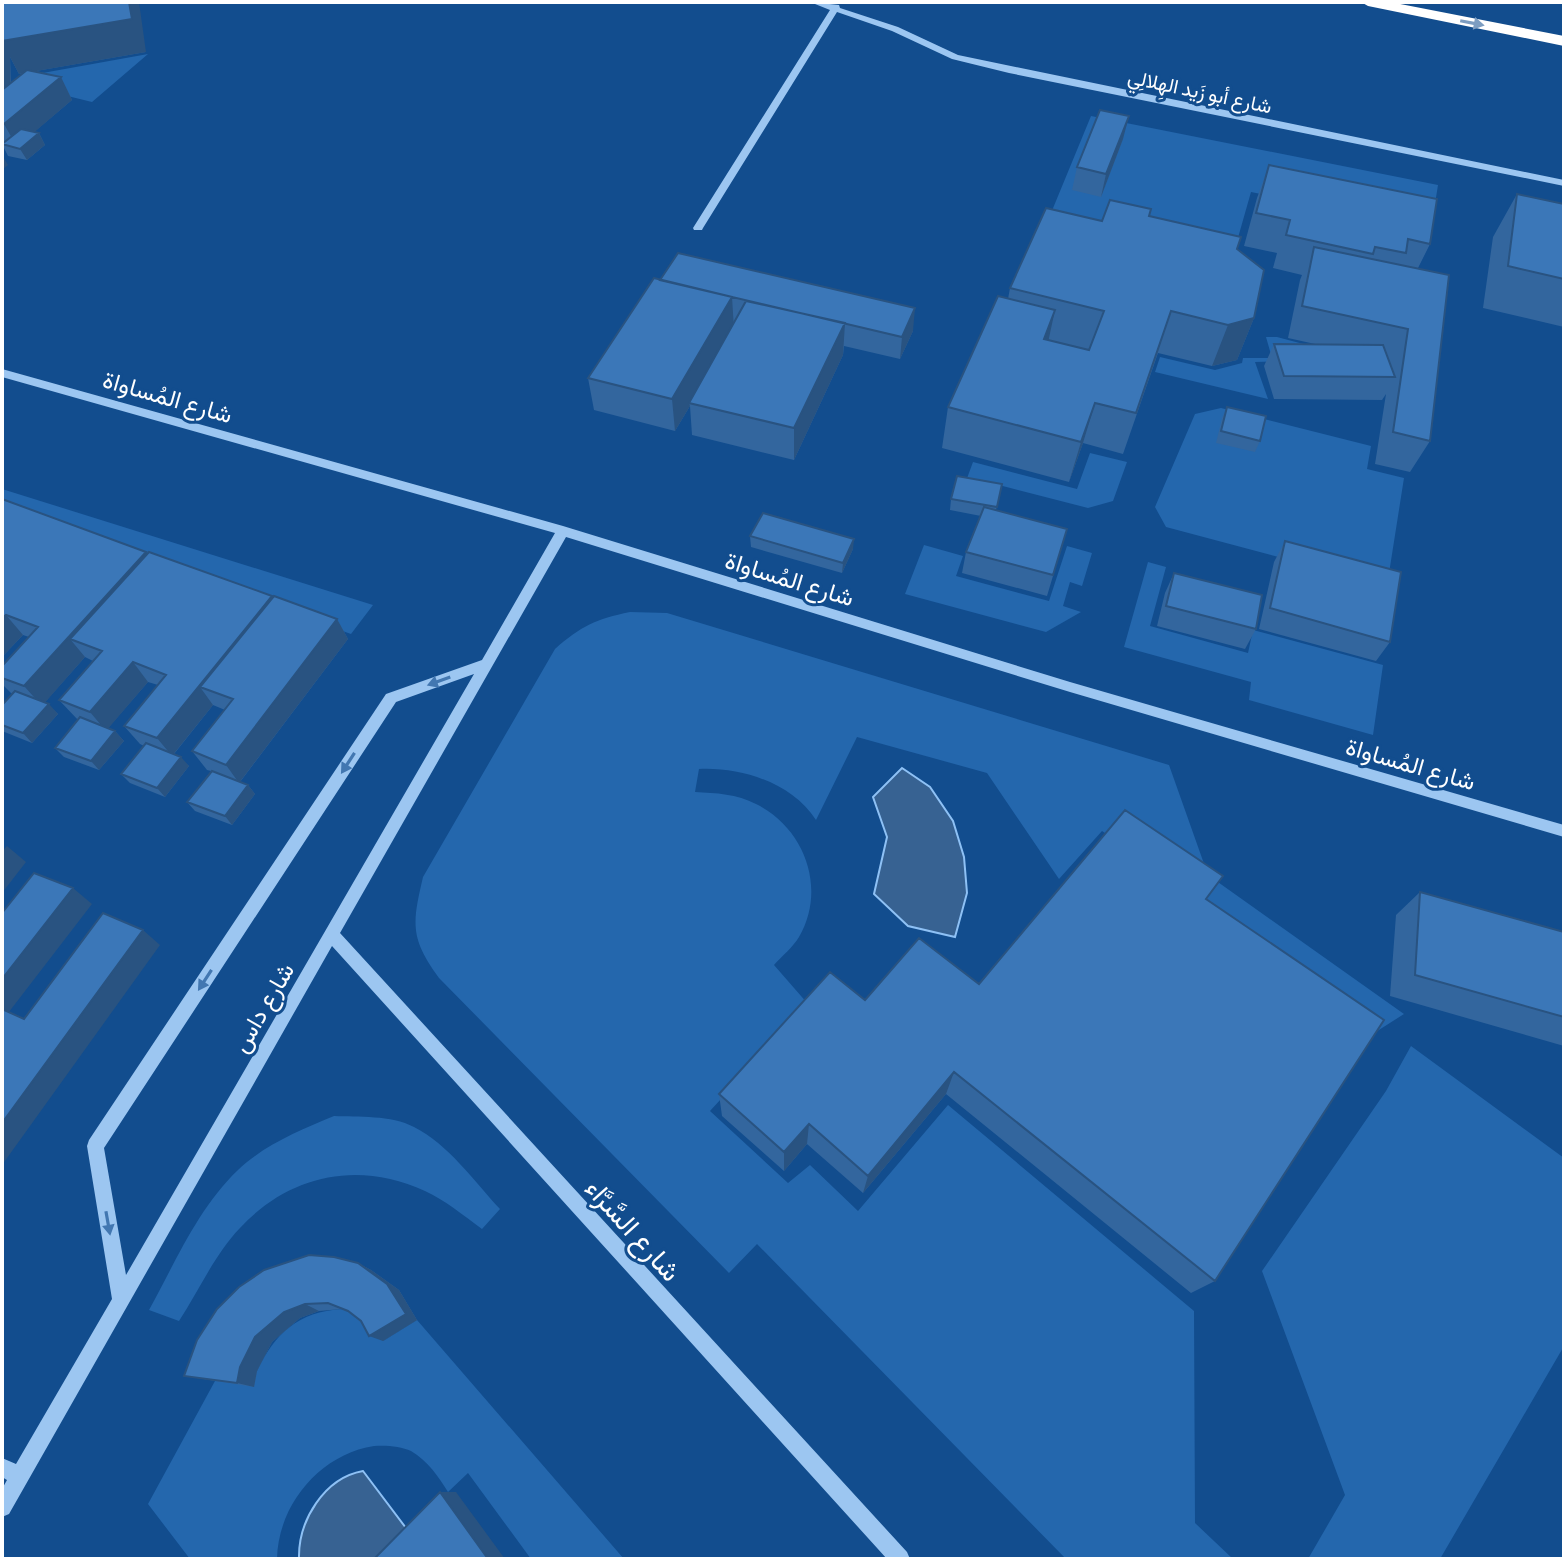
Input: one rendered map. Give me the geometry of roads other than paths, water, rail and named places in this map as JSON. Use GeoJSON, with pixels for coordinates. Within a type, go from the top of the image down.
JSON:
{"type":"FeatureCollection","features":[{"type":"Feature","properties":{"kind":"highway"},"geometry":{"type":"LineString","coordinates":[[1368,2],[1564,41]]}},
{"type":"Feature","properties":{"kind":"street","name":"شارع أبو زَيد الهِلالِي"},"geometry":{"type":"LineString","coordinates":[[814,2],[895,29],[955,57],[1564,183]]}},
{"type":"Feature","properties":{"kind":"street"},"geometry":{"type":"LineString","coordinates":[[698,228],[836,7]]}},
{"type":"Feature","properties":{"kind":"street","name":"شارع المُساواة"},"geometry":{"type":"LineString","coordinates":[[2,373],[563,531],[1070,687],[1564,831]]}},
{"type":"Feature","properties":{"kind":"street","name":"شارع داس"},"geometry":{"type":"LineString","coordinates":[[2,1507],[11,1472],[121,1299],[563,531]]}},
{"type":"Feature","properties":{"kind":"street"},"geometry":{"type":"LineString","coordinates":[[121,1299],[95,1146],[391,698],[486,664]]}},
{"type":"Feature","properties":{"kind":"street","name":"شارع السَّرَّاء"},"geometry":{"type":"LineString","coordinates":[[331,934],[900,1559]]}}]}
